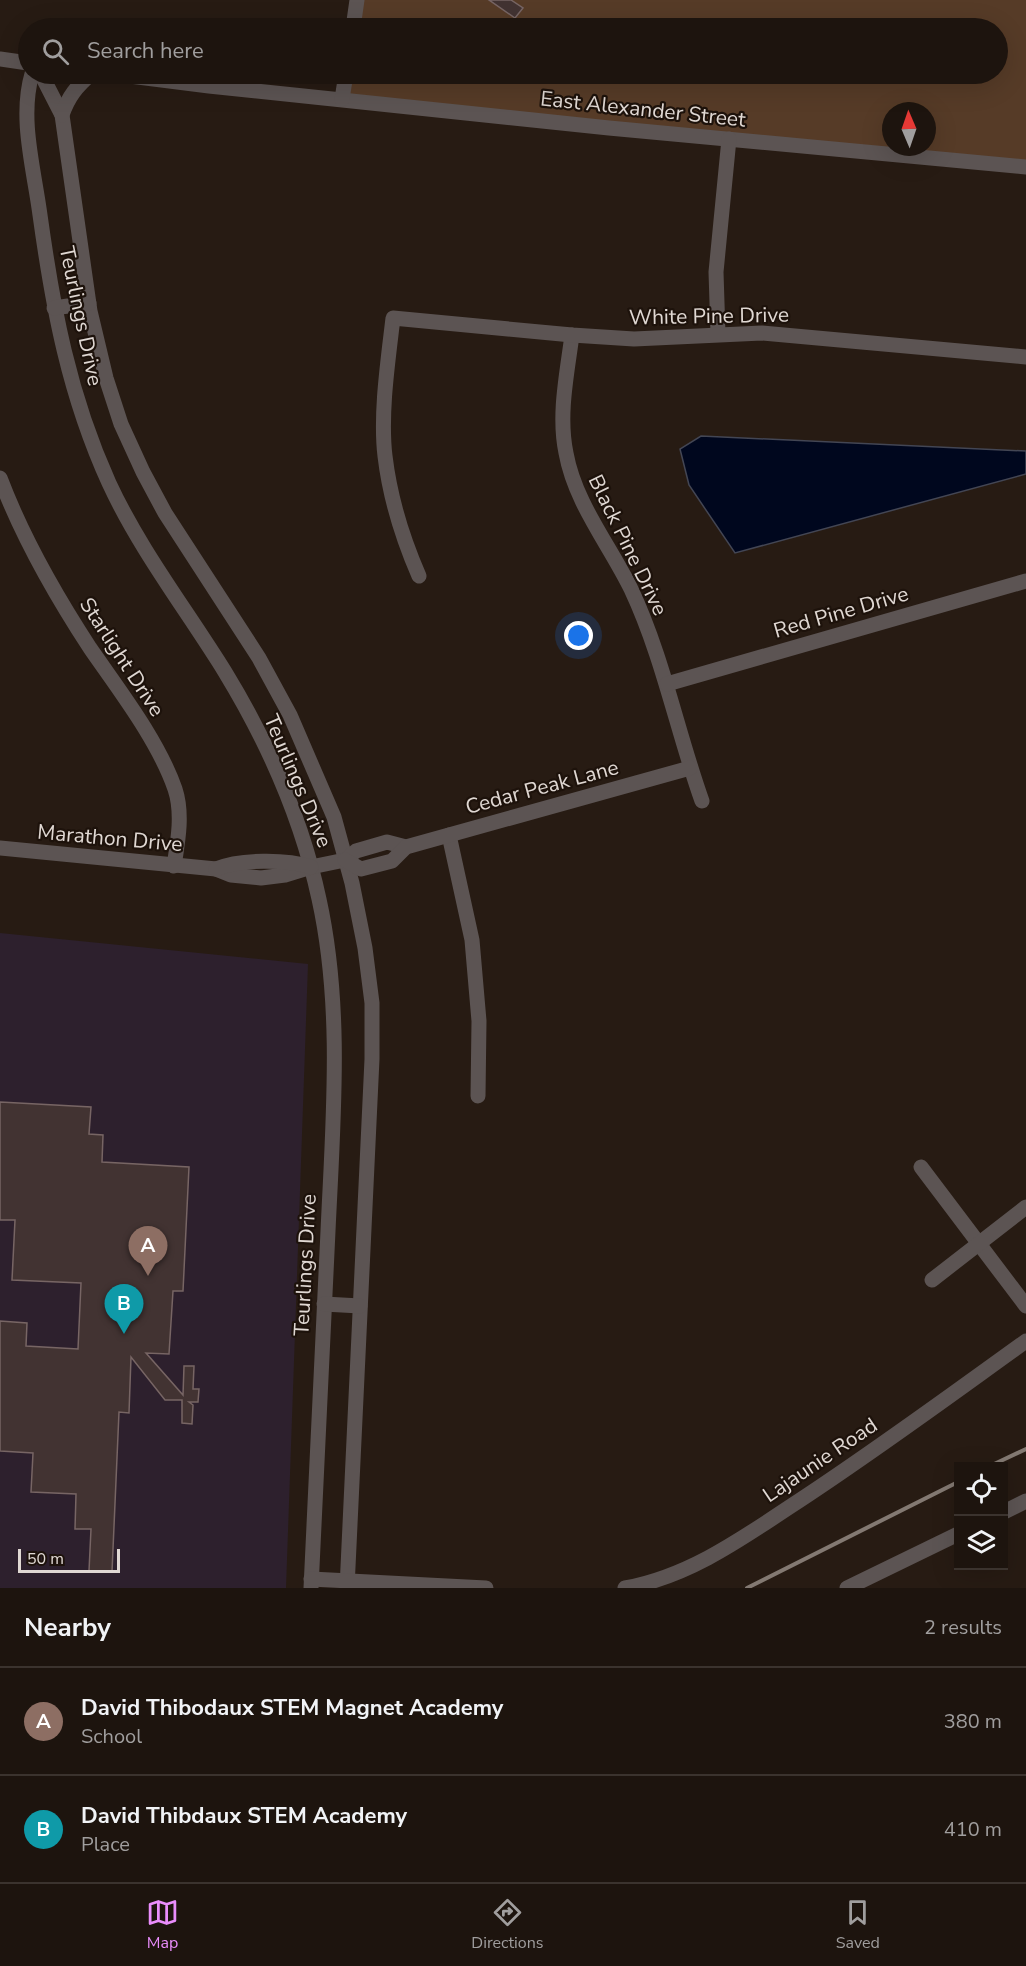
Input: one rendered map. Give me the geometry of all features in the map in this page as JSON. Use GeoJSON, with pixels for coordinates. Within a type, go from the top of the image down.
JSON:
{"type":"FeatureCollection","features":[{"type":"Feature","properties":{"kind":"street"},"geometry":{"type":"LineString","coordinates":[[354,18],[357,0]]}},
{"type":"Feature","properties":{"kind":"street"},"geometry":{"type":"LineString","coordinates":[[0,59],[18,62]]}},
{"type":"Feature","properties":{"kind":"street","name":"Teurlings Drive"},"geometry":{"type":"LineString","coordinates":[[29,84],[27,91],[28,126],[54,308],[73,389],[110,484],[146,550],[227,676],[280,782],[299,828],[311,867],[329,954],[335,1059],[311,1584]]}},
{"type":"Feature","properties":{"kind":"street","name":"Teurlings Drive"},"geometry":{"type":"LineString","coordinates":[[46,84],[62,115],[89,303],[106,378],[121,424],[143,472],[193,558],[259,658],[290,715],[334,817],[352,883],[365,948],[372,1004],[370,1114],[347,1585]]}},
{"type":"Feature","properties":{"kind":"street"},"geometry":{"type":"LineString","coordinates":[[62,115],[68,98],[79,84]]}},
{"type":"Feature","properties":{"kind":"street","name":"East Alexander Street"},"geometry":{"type":"LineString","coordinates":[[193,84],[1026,167]]}},
{"type":"Feature","properties":{"kind":"street"},"geometry":{"type":"LineString","coordinates":[[342,99],[344,84]]}},
{"type":"Feature","properties":{"kind":"street"},"geometry":{"type":"LineString","coordinates":[[718,333],[716,272],[729,139]]}},
{"type":"Feature","properties":{"kind":"street"},"geometry":{"type":"LineString","coordinates":[[54,308],[89,303]]}},
{"type":"Feature","properties":{"kind":"street","name":"White Pine Drive"},"geometry":{"type":"LineString","coordinates":[[419,576],[404,543],[393,504],[384,454],[386,379],[393,318],[633,339],[718,333],[789,334],[1026,357]]}},
{"type":"Feature","properties":{"kind":"street","name":"Black Pine Drive"},"geometry":{"type":"LineString","coordinates":[[572,335],[564,398],[563,432],[572,476],[631,590],[667,684],[690,768],[702,801]]}},
{"type":"Feature","properties":{"kind":"street","name":"Starlight Drive"},"geometry":{"type":"LineString","coordinates":[[0,478],[16,515],[58,594],[88,645],[128,703],[169,775],[175,790],[179,823],[174,866]]}},
{"type":"Feature","properties":{"kind":"street","name":"Red Pine Drive"},"geometry":{"type":"LineString","coordinates":[[667,684],[1026,581]]}},
{"type":"Feature","properties":{"kind":"street","name":"Cedar Peak Lane"},"geometry":{"type":"LineString","coordinates":[[311,867],[345,860],[356,851],[387,842],[406,847],[690,768]]}},
{"type":"Feature","properties":{"kind":"street"},"geometry":{"type":"LineString","coordinates":[[449,835],[472,940],[479,1021],[478,1096]]}},
{"type":"Feature","properties":{"kind":"street","name":"Marathon Drive"},"geometry":{"type":"LineString","coordinates":[[0,848],[216,869],[231,875],[261,878],[297,873],[311,867]]}},
{"type":"Feature","properties":{"kind":"street"},"geometry":{"type":"LineString","coordinates":[[921,1167],[1026,1306]]}},
{"type":"Feature","properties":{"kind":"street"},"geometry":{"type":"LineString","coordinates":[[932,1280],[1026,1207]]}},
{"type":"Feature","properties":{"kind":"street"},"geometry":{"type":"LineString","coordinates":[[324,1305],[360,1306]]}},
{"type":"Feature","properties":{"kind":"street","name":"Lajaunie Road"},"geometry":{"type":"LineString","coordinates":[[625,1588],[667,1577],[712,1556],[755,1530],[824,1485],[1026,1341]]}},
{"type":"Feature","properties":{"kind":"street"},"geometry":{"type":"LineString","coordinates":[[1008,1510],[1026,1501]]}},
{"type":"Feature","properties":{"kind":"street"},"geometry":{"type":"LineString","coordinates":[[848,1588],[954,1535]]}},
{"type":"Feature","properties":{"kind":"street"},"geometry":{"type":"LineString","coordinates":[[311,1584],[486,1588]]}},
{"type":"Feature","properties":{"kind":"shaded area"},"geometry":{"type":"Polygon","coordinates":[[[355,0],[1026,0],[1026,166],[924,156],[936,156],[936,102],[882,102],[882,152],[342,99],[344,84],[1008,84],[1008,18],[352,18],[355,0]]]}},
{"type":"Feature","properties":{"kind":"shaded area"},"geometry":{"type":"Polygon","coordinates":[[[0,933],[308,964],[286,1588],[0,1588],[0,933]]]}},
{"type":"Feature","properties":{"kind":"water"},"geometry":{"type":"Polygon","coordinates":[[[701,436],[1026,451],[1026,474],[735,553],[689,485],[680,449],[701,436]]]}},
{"type":"Feature","properties":{"kind":"building"},"geometry":{"type":"Polygon","coordinates":[[[489,0],[511,0],[523,8],[515,18],[489,0]]]}},
{"type":"Feature","properties":{"kind":"building"},"geometry":{"type":"Polygon","coordinates":[[[0,1102],[91,1107],[89,1134],[103,1135],[102,1162],[189,1167],[183,1291],[173,1291],[169,1354],[146,1353],[183,1395],[184,1366],[194,1366],[193,1389],[199,1389],[198,1402],[189,1402],[193,1405],[192,1424],[182,1423],[182,1400],[165,1400],[131,1357],[129,1413],[119,1412],[112,1572],[89,1571],[91,1529],[75,1529],[76,1494],[31,1492],[33,1453],[0,1451],[0,1321],[27,1323],[26,1346],[78,1349],[81,1283],[12,1280],[15,1220],[0,1220],[0,1102]]]}},
{"type":"Feature","properties":{"kind":"railway"},"geometry":{"type":"LineString","coordinates":[[998,1462],[1026,1449]]}},
{"type":"Feature","properties":{"kind":"railway"},"geometry":{"type":"LineString","coordinates":[[747,1588],[954,1484]]}},
{"type":"Feature","properties":{"kind":"place","name":"David Thibodaux STEM Magnet Academy"},"geometry":{"type":"Point","coordinates":[148,1276]}},
{"type":"Feature","properties":{"kind":"place","name":"David Thibdaux STEM Academy"},"geometry":{"type":"Point","coordinates":[124,1334]}}]}
